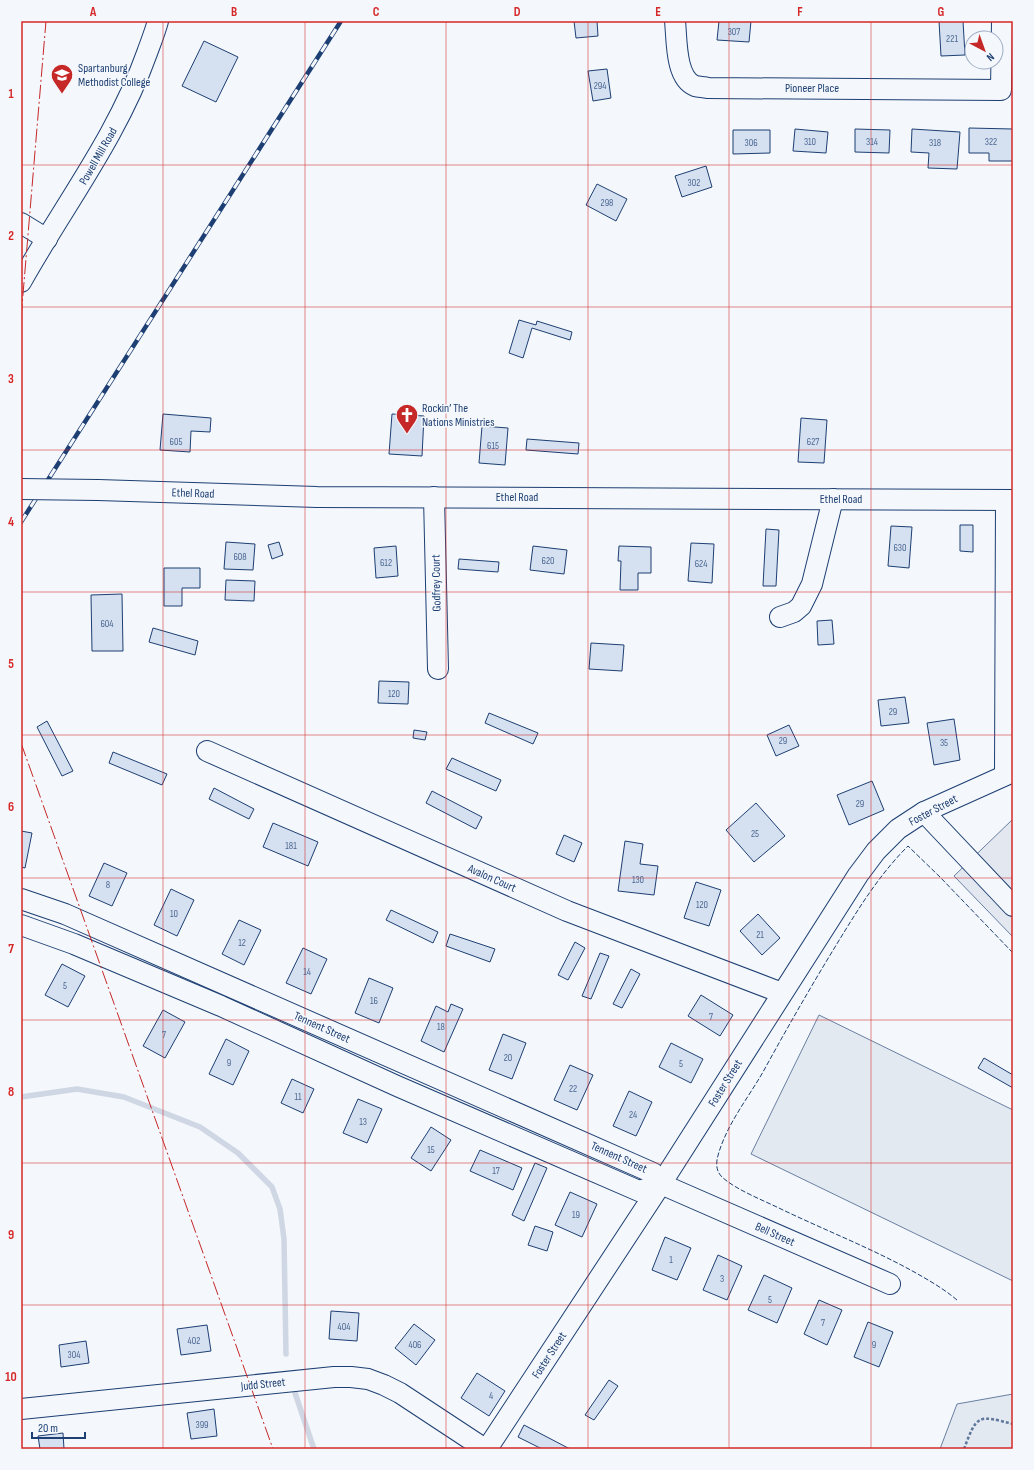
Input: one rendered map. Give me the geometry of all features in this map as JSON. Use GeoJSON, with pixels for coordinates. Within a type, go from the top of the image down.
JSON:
{"type":"FeatureCollection","features":[{"type":"Feature","properties":{"kind":"street","name":"Powell Mill Road"},"geometry":{"type":"LineString","coordinates":[[21,282],[118,121],[139,74],[158,21]]}},
{"type":"Feature","properties":{"kind":"street","name":"Pioneer Place"},"geometry":{"type":"LineString","coordinates":[[675,21],[680,67],[685,79],[695,86],[708,88],[837,88],[1007,91],[1002,21]]}},
{"type":"Feature","properties":{"kind":"street"},"geometry":{"type":"LineString","coordinates":[[21,222],[47,239]]}},
{"type":"Feature","properties":{"kind":"street","name":"Ethel Road"},"geometry":{"type":"LineString","coordinates":[[21,489],[317,496],[1010,500]]}},
{"type":"Feature","properties":{"kind":"street","name":"Godfrey Court"},"geometry":{"type":"LineString","coordinates":[[434,497],[438,669]]}},
{"type":"Feature","properties":{"kind":"street"},"geometry":{"type":"LineString","coordinates":[[780,617],[794,612],[801,606],[812,584],[833,499]]}},
{"type":"Feature","properties":{"kind":"street"},"geometry":{"type":"LineString","coordinates":[[1009,773],[1010,500]]}},
{"type":"Feature","properties":{"kind":"street","name":"Avalon Court"},"geometry":{"type":"LineString","coordinates":[[207,751],[566,911],[782,993]]}},
{"type":"Feature","properties":{"kind":"street","name":"Foster Street"},"geometry":{"type":"LineString","coordinates":[[486,1449],[661,1184],[858,875],[876,851],[898,829],[924,812],[1009,773]]}},
{"type":"Feature","properties":{"kind":"street"},"geometry":{"type":"LineString","coordinates":[[924,812],[1013,906]]}},
{"type":"Feature","properties":{"kind":"street","name":"Tennent Street"},"geometry":{"type":"LineString","coordinates":[[21,899],[65,914],[653,1173],[661,1184],[639,1191],[404,1089],[221,1006],[74,944],[21,925]]}},
{"type":"Feature","properties":{"kind":"street","name":"Bell Street"},"geometry":{"type":"LineString","coordinates":[[661,1184],[890,1284]]}},
{"type":"Feature","properties":{"kind":"street","name":"Judd Street"},"geometry":{"type":"LineString","coordinates":[[21,1409],[328,1378],[351,1377],[368,1379],[384,1384],[486,1449]]}},
{"type":"Feature","properties":{"kind":"path"},"geometry":{"type":"LineString","coordinates":[[964,1449],[973,1426],[983,1418],[1013,1424]]}},
{"type":"Feature","properties":{"kind":"shaded area"},"geometry":{"type":"Polygon","coordinates":[[[1013,819],[1013,937],[954,876],[1013,819]]]}},
{"type":"Feature","properties":{"kind":"shaded area"},"geometry":{"type":"Polygon","coordinates":[[[819,1015],[1013,1110],[1013,1281],[751,1154],[819,1015]]]}},
{"type":"Feature","properties":{"kind":"shaded area"},"geometry":{"type":"Polygon","coordinates":[[[1013,1394],[1013,1449],[940,1449],[957,1404],[1013,1394]]]}},
{"type":"Feature","properties":{"kind":"building"},"geometry":{"type":"Polygon","coordinates":[[[574,21],[597,21],[598,36],[576,38],[574,21]]]}},
{"type":"Feature","properties":{"kind":"building"},"geometry":{"type":"Polygon","coordinates":[[[719,21],[751,21],[749,42],[717,40],[719,21]]]}},
{"type":"Feature","properties":{"kind":"building"},"geometry":{"type":"Polygon","coordinates":[[[939,21],[963,21],[964,55],[941,56],[939,21]]]}},
{"type":"Feature","properties":{"kind":"building"},"geometry":{"type":"Polygon","coordinates":[[[204,41],[238,57],[216,102],[182,86],[204,41]]]}},
{"type":"Feature","properties":{"kind":"building"},"geometry":{"type":"Polygon","coordinates":[[[607,69],[611,98],[593,101],[588,71],[607,69]]]}},
{"type":"Feature","properties":{"kind":"building"},"geometry":{"type":"Polygon","coordinates":[[[969,128],[1013,129],[1013,161],[989,161],[989,153],[969,153],[969,128]]]}},
{"type":"Feature","properties":{"kind":"building"},"geometry":{"type":"Polygon","coordinates":[[[795,129],[828,132],[826,153],[793,151],[795,129]]]}},
{"type":"Feature","properties":{"kind":"building"},"geometry":{"type":"Polygon","coordinates":[[[855,129],[890,130],[889,153],[855,152],[855,129]]]}},
{"type":"Feature","properties":{"kind":"building"},"geometry":{"type":"Polygon","coordinates":[[[912,129],[960,132],[957,169],[928,168],[929,153],[911,152],[912,129]]]}},
{"type":"Feature","properties":{"kind":"building"},"geometry":{"type":"Polygon","coordinates":[[[733,130],[770,130],[770,153],[733,154],[733,130]]]}},
{"type":"Feature","properties":{"kind":"building"},"geometry":{"type":"Polygon","coordinates":[[[706,166],[712,187],[682,197],[675,176],[706,166]]]}},
{"type":"Feature","properties":{"kind":"building"},"geometry":{"type":"Polygon","coordinates":[[[597,184],[627,199],[616,221],[586,205],[597,184]]]}},
{"type":"Feature","properties":{"kind":"building"},"geometry":{"type":"Polygon","coordinates":[[[519,320],[536,325],[537,321],[572,332],[570,340],[532,328],[523,358],[509,353],[519,320]]]}},
{"type":"Feature","properties":{"kind":"building"},"geometry":{"type":"Polygon","coordinates":[[[163,414],[211,418],[210,432],[191,431],[190,452],[160,450],[163,414]]]}},
{"type":"Feature","properties":{"kind":"building","name":"Rockin’ The Nations Ministries"},"geometry":{"type":"Polygon","coordinates":[[[392,414],[424,416],[422,456],[389,454],[392,414]]]}},
{"type":"Feature","properties":{"kind":"building"},"geometry":{"type":"Polygon","coordinates":[[[801,418],[827,420],[824,463],[798,462],[801,418]]]}},
{"type":"Feature","properties":{"kind":"building"},"geometry":{"type":"Polygon","coordinates":[[[482,426],[508,428],[505,465],[479,463],[482,426]]]}},
{"type":"Feature","properties":{"kind":"building"},"geometry":{"type":"Polygon","coordinates":[[[527,439],[579,443],[578,454],[526,450],[527,439]]]}},
{"type":"Feature","properties":{"kind":"building"},"geometry":{"type":"Polygon","coordinates":[[[960,525],[973,525],[973,552],[960,551],[960,525]]]}},
{"type":"Feature","properties":{"kind":"building"},"geometry":{"type":"Polygon","coordinates":[[[891,526],[912,527],[909,568],[888,566],[891,526]]]}},
{"type":"Feature","properties":{"kind":"building"},"geometry":{"type":"Polygon","coordinates":[[[766,529],[779,530],[776,586],[763,586],[766,529]]]}},
{"type":"Feature","properties":{"kind":"building"},"geometry":{"type":"Polygon","coordinates":[[[226,542],[255,544],[253,570],[224,569],[226,542]]]}},
{"type":"Feature","properties":{"kind":"building"},"geometry":{"type":"Polygon","coordinates":[[[279,542],[283,555],[272,559],[268,545],[279,542]]]}},
{"type":"Feature","properties":{"kind":"building"},"geometry":{"type":"Polygon","coordinates":[[[691,543],[714,544],[712,583],[688,581],[691,543]]]}},
{"type":"Feature","properties":{"kind":"building"},"geometry":{"type":"Polygon","coordinates":[[[396,546],[398,576],[376,578],[374,548],[396,546]]]}},
{"type":"Feature","properties":{"kind":"building"},"geometry":{"type":"Polygon","coordinates":[[[533,546],[567,550],[564,574],[530,570],[533,546]]]}},
{"type":"Feature","properties":{"kind":"building"},"geometry":{"type":"Polygon","coordinates":[[[619,546],[651,547],[651,573],[638,573],[638,590],[620,590],[621,561],[618,561],[619,546]]]}},
{"type":"Feature","properties":{"kind":"building"},"geometry":{"type":"Polygon","coordinates":[[[459,559],[499,562],[498,572],[458,569],[459,559]]]}},
{"type":"Feature","properties":{"kind":"building"},"geometry":{"type":"Polygon","coordinates":[[[164,568],[200,568],[200,588],[182,588],[182,606],[164,606],[164,568]]]}},
{"type":"Feature","properties":{"kind":"building"},"geometry":{"type":"Polygon","coordinates":[[[226,580],[255,581],[254,601],[225,600],[226,580]]]}},
{"type":"Feature","properties":{"kind":"building"},"geometry":{"type":"Polygon","coordinates":[[[122,594],[123,651],[92,651],[91,595],[122,594]]]}},
{"type":"Feature","properties":{"kind":"building"},"geometry":{"type":"Polygon","coordinates":[[[832,620],[834,644],[818,645],[817,621],[832,620]]]}},
{"type":"Feature","properties":{"kind":"building"},"geometry":{"type":"Polygon","coordinates":[[[153,628],[198,641],[195,655],[149,642],[153,628]]]}},
{"type":"Feature","properties":{"kind":"building"},"geometry":{"type":"Polygon","coordinates":[[[591,643],[624,645],[622,671],[589,669],[591,643]]]}},
{"type":"Feature","properties":{"kind":"building"},"geometry":{"type":"Polygon","coordinates":[[[379,681],[409,682],[408,704],[378,703],[379,681]]]}},
{"type":"Feature","properties":{"kind":"building"},"geometry":{"type":"Polygon","coordinates":[[[905,697],[909,723],[881,726],[878,700],[905,697]]]}},
{"type":"Feature","properties":{"kind":"building"},"geometry":{"type":"Polygon","coordinates":[[[489,713],[538,733],[533,744],[485,723],[489,713]]]}},
{"type":"Feature","properties":{"kind":"building"},"geometry":{"type":"Polygon","coordinates":[[[954,719],[960,760],[934,765],[927,723],[954,719]]]}},
{"type":"Feature","properties":{"kind":"building"},"geometry":{"type":"Polygon","coordinates":[[[47,721],[73,771],[62,776],[37,727],[47,721]]]}},
{"type":"Feature","properties":{"kind":"building"},"geometry":{"type":"Polygon","coordinates":[[[789,725],[799,746],[776,756],[767,735],[789,725]]]}},
{"type":"Feature","properties":{"kind":"building"},"geometry":{"type":"Polygon","coordinates":[[[414,730],[427,732],[425,740],[413,738],[414,730]]]}},
{"type":"Feature","properties":{"kind":"building"},"geometry":{"type":"Polygon","coordinates":[[[113,752],[167,774],[162,785],[109,763],[113,752]]]}},
{"type":"Feature","properties":{"kind":"building"},"geometry":{"type":"Polygon","coordinates":[[[452,758],[501,780],[496,791],[446,769],[452,758]]]}},
{"type":"Feature","properties":{"kind":"building"},"geometry":{"type":"Polygon","coordinates":[[[872,781],[884,810],[849,825],[837,795],[872,781]]]}},
{"type":"Feature","properties":{"kind":"building"},"geometry":{"type":"Polygon","coordinates":[[[214,788],[254,809],[249,819],[209,799],[214,788]]]}},
{"type":"Feature","properties":{"kind":"building"},"geometry":{"type":"Polygon","coordinates":[[[432,791],[482,817],[476,829],[426,803],[432,791]]]}},
{"type":"Feature","properties":{"kind":"building"},"geometry":{"type":"Polygon","coordinates":[[[756,803],[785,836],[754,862],[726,830],[756,803]]]}},
{"type":"Feature","properties":{"kind":"building"},"geometry":{"type":"Polygon","coordinates":[[[273,823],[318,842],[308,866],[263,847],[273,823]]]}},
{"type":"Feature","properties":{"kind":"building"},"geometry":{"type":"Polygon","coordinates":[[[21,831],[32,833],[25,868],[21,867],[21,831]]]}},
{"type":"Feature","properties":{"kind":"building"},"geometry":{"type":"Polygon","coordinates":[[[564,835],[582,843],[574,862],[556,854],[564,835]]]}},
{"type":"Feature","properties":{"kind":"building"},"geometry":{"type":"Polygon","coordinates":[[[625,841],[643,844],[640,864],[658,866],[654,895],[618,891],[625,841]]]}},
{"type":"Feature","properties":{"kind":"building"},"geometry":{"type":"Polygon","coordinates":[[[104,863],[127,873],[112,906],[89,896],[104,863]]]}},
{"type":"Feature","properties":{"kind":"building"},"geometry":{"type":"Polygon","coordinates":[[[696,882],[721,890],[709,926],[684,918],[696,882]]]}},
{"type":"Feature","properties":{"kind":"building"},"geometry":{"type":"Polygon","coordinates":[[[171,889],[194,900],[177,936],[154,925],[171,889]]]}},
{"type":"Feature","properties":{"kind":"building"},"geometry":{"type":"Polygon","coordinates":[[[391,910],[438,932],[433,943],[386,920],[391,910]]]}},
{"type":"Feature","properties":{"kind":"building"},"geometry":{"type":"Polygon","coordinates":[[[758,914],[780,938],[762,955],[740,931],[758,914]]]}},
{"type":"Feature","properties":{"kind":"building"},"geometry":{"type":"Polygon","coordinates":[[[239,920],[261,930],[244,965],[222,954],[239,920]]]}},
{"type":"Feature","properties":{"kind":"building"},"geometry":{"type":"Polygon","coordinates":[[[450,934],[495,949],[490,962],[446,946],[450,934]]]}},
{"type":"Feature","properties":{"kind":"building"},"geometry":{"type":"Polygon","coordinates":[[[575,942],[585,948],[568,980],[558,975],[575,942]]]}},
{"type":"Feature","properties":{"kind":"building"},"geometry":{"type":"Polygon","coordinates":[[[303,948],[327,959],[311,994],[286,983],[303,948]]]}},
{"type":"Feature","properties":{"kind":"building"},"geometry":{"type":"Polygon","coordinates":[[[600,953],[609,956],[591,999],[582,996],[600,953]]]}},
{"type":"Feature","properties":{"kind":"building"},"geometry":{"type":"Polygon","coordinates":[[[62,964],[85,976],[68,1007],[45,995],[62,964]]]}},
{"type":"Feature","properties":{"kind":"building"},"geometry":{"type":"Polygon","coordinates":[[[631,969],[640,974],[622,1008],[613,1004],[631,969]]]}},
{"type":"Feature","properties":{"kind":"building"},"geometry":{"type":"Polygon","coordinates":[[[369,978],[393,988],[379,1023],[355,1013],[369,978]]]}},
{"type":"Feature","properties":{"kind":"building"},"geometry":{"type":"Polygon","coordinates":[[[701,995],[733,1015],[720,1036],[688,1016],[701,995]]]}},
{"type":"Feature","properties":{"kind":"building"},"geometry":{"type":"Polygon","coordinates":[[[451,1004],[463,1009],[444,1052],[421,1041],[436,1006],[448,1012],[451,1004]]]}},
{"type":"Feature","properties":{"kind":"building"},"geometry":{"type":"Polygon","coordinates":[[[163,1010],[185,1022],[165,1058],[143,1046],[163,1010]]]}},
{"type":"Feature","properties":{"kind":"building"},"geometry":{"type":"Polygon","coordinates":[[[503,1034],[526,1043],[512,1079],[489,1070],[503,1034]]]}},
{"type":"Feature","properties":{"kind":"building"},"geometry":{"type":"Polygon","coordinates":[[[226,1039],[249,1051],[233,1085],[209,1074],[226,1039]]]}},
{"type":"Feature","properties":{"kind":"building"},"geometry":{"type":"Polygon","coordinates":[[[671,1043],[703,1059],[691,1083],[659,1067],[671,1043]]]}},
{"type":"Feature","properties":{"kind":"building"},"geometry":{"type":"Polygon","coordinates":[[[984,1058],[1013,1075],[1013,1088],[978,1068],[984,1058]]]}},
{"type":"Feature","properties":{"kind":"building"},"geometry":{"type":"Polygon","coordinates":[[[570,1065],[593,1075],[577,1110],[554,1100],[570,1065]]]}},
{"type":"Feature","properties":{"kind":"building"},"geometry":{"type":"Polygon","coordinates":[[[292,1079],[314,1089],[303,1113],[281,1103],[292,1079]]]}},
{"type":"Feature","properties":{"kind":"building"},"geometry":{"type":"Polygon","coordinates":[[[629,1091],[652,1102],[636,1136],[613,1126],[629,1091]]]}},
{"type":"Feature","properties":{"kind":"building"},"geometry":{"type":"Polygon","coordinates":[[[358,1099],[382,1109],[367,1143],[343,1133],[358,1099]]]}},
{"type":"Feature","properties":{"kind":"building"},"geometry":{"type":"Polygon","coordinates":[[[431,1127],[451,1140],[431,1171],[411,1158],[431,1127]]]}},
{"type":"Feature","properties":{"kind":"building"},"geometry":{"type":"Polygon","coordinates":[[[480,1150],[522,1168],[513,1190],[470,1171],[480,1150]]]}},
{"type":"Feature","properties":{"kind":"building"},"geometry":{"type":"Polygon","coordinates":[[[535,1163],[547,1168],[524,1221],[512,1215],[535,1163]]]}},
{"type":"Feature","properties":{"kind":"building"},"geometry":{"type":"Polygon","coordinates":[[[570,1192],[597,1204],[582,1237],[555,1225],[570,1192]]]}},
{"type":"Feature","properties":{"kind":"building"},"geometry":{"type":"Polygon","coordinates":[[[535,1226],[553,1232],[547,1251],[528,1245],[535,1226]]]}},
{"type":"Feature","properties":{"kind":"building"},"geometry":{"type":"Polygon","coordinates":[[[665,1237],[691,1248],[677,1280],[652,1270],[665,1237]]]}},
{"type":"Feature","properties":{"kind":"building"},"geometry":{"type":"Polygon","coordinates":[[[718,1255],[742,1266],[727,1300],[703,1290],[718,1255]]]}},
{"type":"Feature","properties":{"kind":"building"},"geometry":{"type":"Polygon","coordinates":[[[764,1275],[792,1288],[777,1323],[748,1310],[764,1275]]]}},
{"type":"Feature","properties":{"kind":"building"},"geometry":{"type":"Polygon","coordinates":[[[819,1300],[842,1310],[827,1345],[804,1334],[819,1300]]]}},
{"type":"Feature","properties":{"kind":"building"},"geometry":{"type":"Polygon","coordinates":[[[331,1311],[359,1313],[357,1341],[329,1339],[331,1311]]]}},
{"type":"Feature","properties":{"kind":"building"},"geometry":{"type":"Polygon","coordinates":[[[868,1322],[893,1332],[879,1367],[854,1357],[868,1322]]]}},
{"type":"Feature","properties":{"kind":"building"},"geometry":{"type":"Polygon","coordinates":[[[414,1324],[435,1340],[416,1365],[395,1348],[414,1324]]]}},
{"type":"Feature","properties":{"kind":"building"},"geometry":{"type":"Polygon","coordinates":[[[207,1325],[211,1351],[181,1355],[177,1329],[207,1325]]]}},
{"type":"Feature","properties":{"kind":"building"},"geometry":{"type":"Polygon","coordinates":[[[86,1341],[89,1363],[61,1367],[59,1345],[86,1341]]]}},
{"type":"Feature","properties":{"kind":"building"},"geometry":{"type":"Polygon","coordinates":[[[477,1373],[505,1391],[489,1416],[461,1398],[477,1373]]]}},
{"type":"Feature","properties":{"kind":"building"},"geometry":{"type":"Polygon","coordinates":[[[609,1380],[618,1386],[594,1420],[585,1415],[609,1380]]]}},
{"type":"Feature","properties":{"kind":"building"},"geometry":{"type":"Polygon","coordinates":[[[214,1409],[217,1436],[191,1439],[187,1413],[214,1409]]]}},
{"type":"Feature","properties":{"kind":"building"},"geometry":{"type":"Polygon","coordinates":[[[524,1425],[570,1449],[542,1449],[518,1437],[524,1425]]]}},
{"type":"Feature","properties":{"kind":"building"},"geometry":{"type":"Polygon","coordinates":[[[63,1433],[64,1449],[40,1449],[38,1436],[63,1433]]]}},
{"type":"Feature","properties":{"kind":"waterway"},"geometry":{"type":"LineString","coordinates":[[21,1097],[77,1089],[124,1097],[200,1127],[238,1153],[272,1187],[280,1209],[284,1239],[286,1354]]}},
{"type":"Feature","properties":{"kind":"waterway"},"geometry":{"type":"LineString","coordinates":[[295,1393],[314,1449]]}},
{"type":"Feature","properties":{"kind":"railway"},"geometry":{"type":"LineString","coordinates":[[21,522],[341,21]]}},
{"type":"Feature","properties":{"kind":"fence"},"geometry":{"type":"LineString","coordinates":[[957,1300],[937,1285],[900,1264],[743,1191],[722,1177],[717,1168],[717,1159],[723,1141],[733,1121],[835,947],[860,907],[887,869],[908,846],[1013,953]]}},
{"type":"Feature","properties":{"kind":"power"},"geometry":{"type":"LineString","coordinates":[[21,318],[46,21]]}},
{"type":"Feature","properties":{"kind":"power"},"geometry":{"type":"LineString","coordinates":[[21,743],[273,1449]]}},
{"type":"Feature","properties":{"kind":"place","name":"Spartanburg Methodist College"},"geometry":{"type":"Point","coordinates":[62,94]}},
{"type":"Feature","properties":{"kind":"place","name":"Rockin’ The Nations Ministries"},"geometry":{"type":"Point","coordinates":[407,434]}}]}
